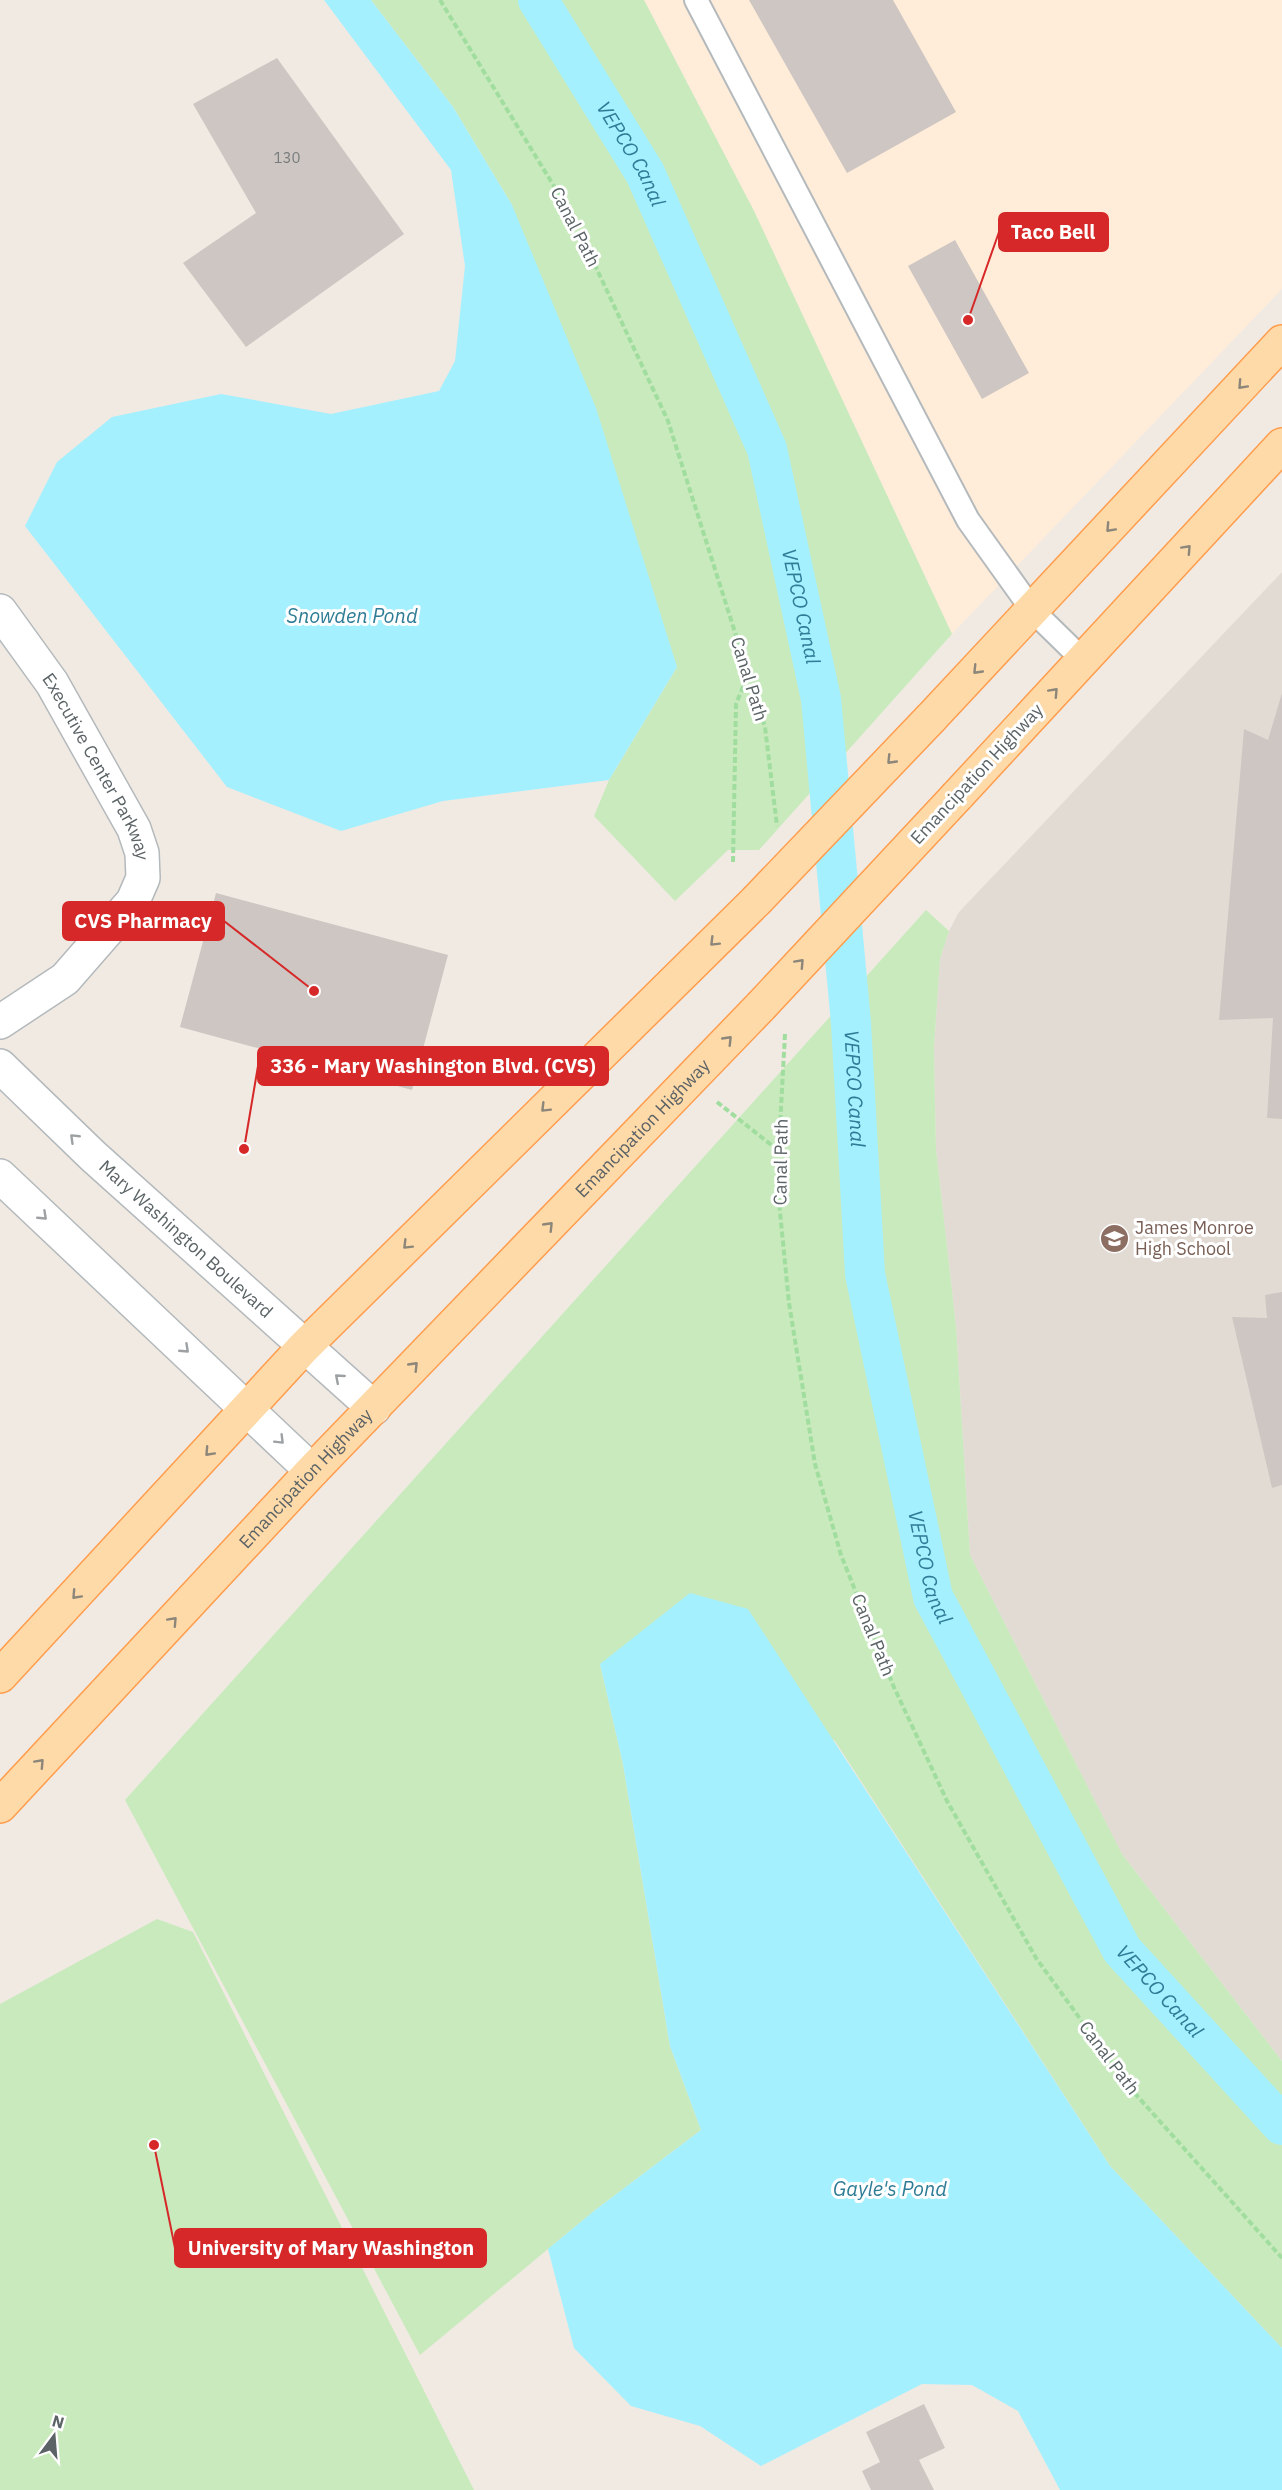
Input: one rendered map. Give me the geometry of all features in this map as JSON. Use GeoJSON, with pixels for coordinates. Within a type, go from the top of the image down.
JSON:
{"type":"FeatureCollection","features":[{"type":"Feature","properties":{"kind":"main road"},"geometry":{"type":"LineString","coordinates":[[0,1676],[304,1347],[756,901],[1033,611],[1282,342]]}},
{"type":"Feature","properties":{"kind":"main road","name":"Emancipation Highway"},"geometry":{"type":"LineString","coordinates":[[0,1806],[312,1471],[773,1015],[957,795],[1282,445]]}},
{"type":"Feature","properties":{"kind":"street","name":"Executive Center Parkway"},"geometry":{"type":"LineString","coordinates":[[0,611],[52,683],[134,830],[142,853],[142,878],[133,901],[65,979],[0,1022]]}},
{"type":"Feature","properties":{"kind":"street","name":"Mary Washington Boulevard"},"geometry":{"type":"LineString","coordinates":[[0,1066],[93,1156],[374,1408]]}},
{"type":"Feature","properties":{"kind":"street"},"geometry":{"type":"LineString","coordinates":[[0,1176],[312,1471]]}},
{"type":"Feature","properties":{"kind":"lane"},"geometry":{"type":"LineString","coordinates":[[696,0],[968,520],[1033,611],[1083,660]]}},
{"type":"Feature","properties":{"kind":"path","name":"Canal Path"},"geometry":{"type":"LineString","coordinates":[[440,0],[571,214],[668,421],[765,727],[777,829]]}},
{"type":"Feature","properties":{"kind":"path"},"geometry":{"type":"LineString","coordinates":[[733,862],[736,704],[748,674]]}},
{"type":"Feature","properties":{"kind":"path","name":"Canal Path"},"geometry":{"type":"LineString","coordinates":[[773,1015],[779,1151],[777,1182],[789,1303],[815,1464],[841,1555],[893,1685],[947,1801],[1036,1958],[1131,2089],[1282,2258]]}},
{"type":"Feature","properties":{"kind":"path"},"geometry":{"type":"LineString","coordinates":[[716,1101],[779,1151]]}},
{"type":"Feature","properties":{"kind":"shaded area"},"geometry":{"type":"Polygon","coordinates":[[[644,0],[1282,0],[1282,289],[952,634],[754,211],[644,0]]]}},
{"type":"Feature","properties":{"kind":"shaded area","name":"James Monroe High School"},"geometry":{"type":"Polygon","coordinates":[[[1282,572],[1282,2061],[1122,1854],[970,1555],[956,1326],[936,1149],[934,1048],[940,959],[949,931],[959,912],[1282,572]]]}},
{"type":"Feature","properties":{"kind":"green space"},"geometry":{"type":"Polygon","coordinates":[[[371,0],[644,0],[754,211],[952,634],[759,850],[728,850],[675,901],[594,816],[609,780],[677,667],[512,205],[453,107],[371,0]]]}},
{"type":"Feature","properties":{"kind":"green space"},"geometry":{"type":"Polygon","coordinates":[[[926,910],[949,931],[940,959],[934,1048],[936,1149],[956,1326],[970,1555],[1122,1854],[1282,2061],[1282,2348],[1110,2166],[835,1741],[600,1664],[623,1764],[670,2046],[701,2130],[594,2211],[420,2355],[125,1800],[926,910]]]}},
{"type":"Feature","properties":{"kind":"green space"},"geometry":{"type":"Polygon","coordinates":[[[157,1919],[193,1932],[474,2490],[0,2490],[0,2004],[157,1919]]]}},
{"type":"Feature","properties":{"kind":"water","name":"Snowden Pond"},"geometry":{"type":"Polygon","coordinates":[[[324,0],[371,0],[453,107],[512,205],[596,408],[677,667],[609,780],[443,801],[341,831],[227,787],[25,526],[57,462],[112,417],[221,394],[331,414],[439,391],[455,361],[465,266],[451,170],[324,0]]]}},
{"type":"Feature","properties":{"kind":"water","name":"Gayle's Pond"},"geometry":{"type":"Polygon","coordinates":[[[690,1593],[748,1609],[1110,2166],[1282,2348],[1282,2490],[1060,2490],[1018,2411],[972,2385],[922,2384],[761,2466],[700,2426],[631,2406],[574,2348],[548,2249],[701,2130],[670,2046],[623,1764],[600,1664],[690,1593]]]}},
{"type":"Feature","properties":{"kind":"building"},"geometry":{"type":"Polygon","coordinates":[[[749,0],[893,0],[956,112],[847,173],[749,0]]]}},
{"type":"Feature","properties":{"kind":"building"},"geometry":{"type":"Polygon","coordinates":[[[277,58],[404,234],[246,347],[183,263],[256,213],[193,104],[277,58]]]}},
{"type":"Feature","properties":{"kind":"building"},"geometry":{"type":"Polygon","coordinates":[[[955,240],[1029,373],[982,399],[908,266],[955,240]]]}},
{"type":"Feature","properties":{"kind":"building"},"geometry":{"type":"Polygon","coordinates":[[[1282,693],[1282,1119],[1267,1118],[1273,1018],[1219,1020],[1244,729],[1268,740],[1282,693]]]}},
{"type":"Feature","properties":{"kind":"building"},"geometry":{"type":"Polygon","coordinates":[[[216,893],[448,955],[412,1090],[180,1027],[216,893]]]}},
{"type":"Feature","properties":{"kind":"building","name":"James Monroe High School"},"geometry":{"type":"Polygon","coordinates":[[[1282,1292],[1282,1485],[1272,1488],[1232,1317],[1267,1318],[1265,1295],[1282,1292]]]}},
{"type":"Feature","properties":{"kind":"building"},"geometry":{"type":"Polygon","coordinates":[[[924,2404],[945,2448],[919,2460],[934,2490],[871,2490],[862,2471],[880,2462],[866,2432],[924,2404]]]}},
{"type":"Feature","properties":{"kind":"waterway","name":"VEPCO Canal"},"geometry":{"type":"LineString","coordinates":[[538,0],[645,173],[767,449],[821,699],[851,1023],[865,1274],[933,1597],[1122,1950],[1282,2125]]}},
{"type":"Feature","properties":{"kind":"place","name":"Taco Bell"},"geometry":{"type":"Point","coordinates":[968,320]}},
{"type":"Feature","properties":{"kind":"place","name":"CVS Pharmacy"},"geometry":{"type":"Point","coordinates":[314,991]}},
{"type":"Feature","properties":{"kind":"place","name":"336 - Mary Washington Blvd. (CVS)"},"geometry":{"type":"Point","coordinates":[244,1149]}},
{"type":"Feature","properties":{"kind":"place","name":"James Monroe High School"},"geometry":{"type":"Point","coordinates":[1114,1238]}},
{"type":"Feature","properties":{"kind":"place","name":"University of Mary Washington"},"geometry":{"type":"Point","coordinates":[154,2145]}}]}
